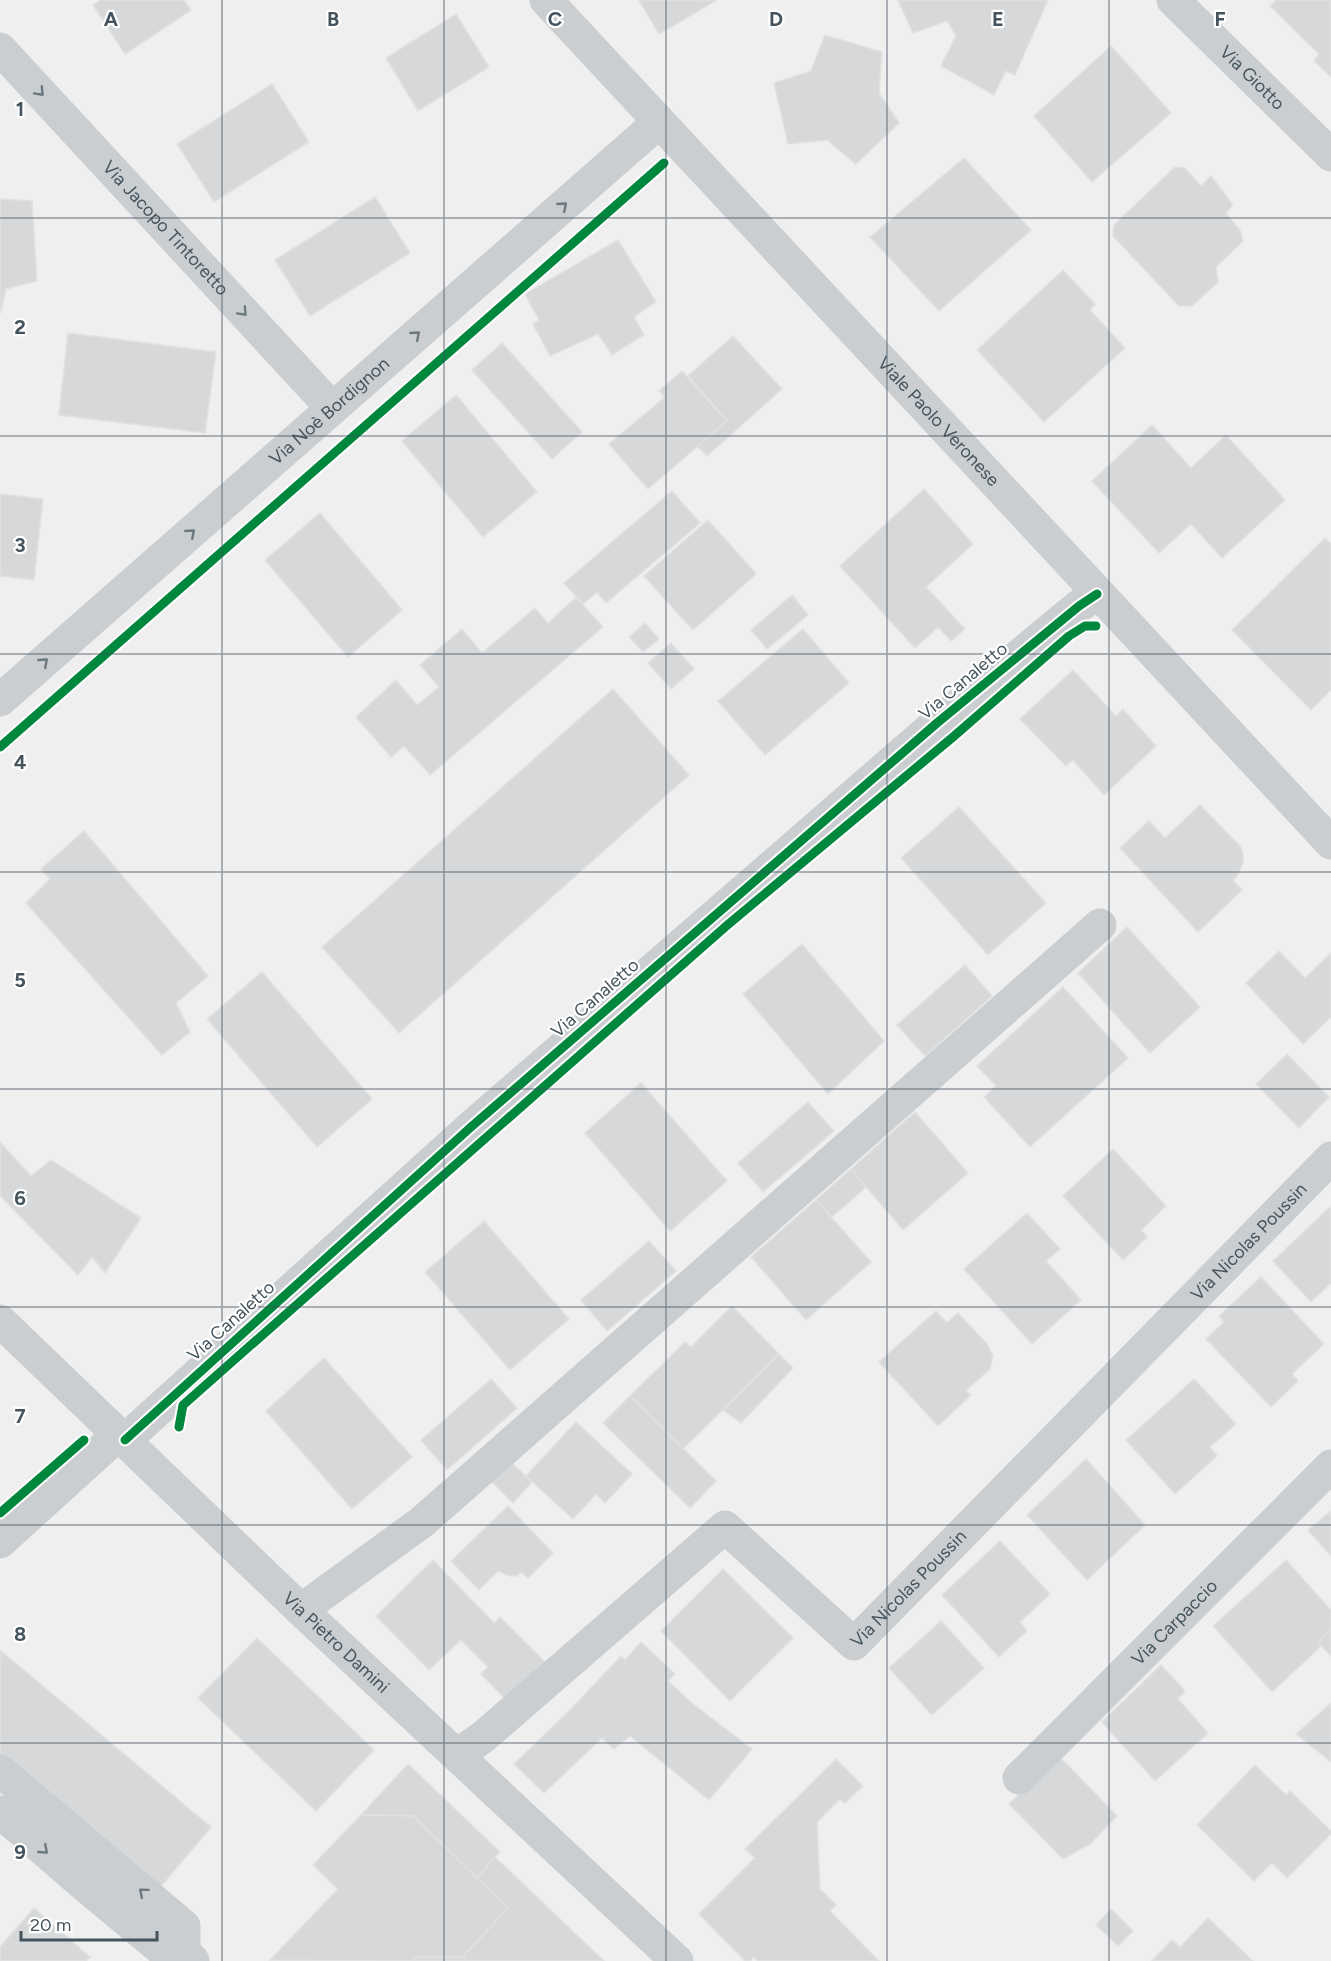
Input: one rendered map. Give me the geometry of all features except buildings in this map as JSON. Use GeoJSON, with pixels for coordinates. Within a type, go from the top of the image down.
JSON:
{"type":"FeatureCollection","features":[{"type":"Feature","properties":{"kind":"street","name":"Viale Paolo Veronese"},"geometry":{"type":"LineString","coordinates":[[546,0],[1331,843]]}},
{"type":"Feature","properties":{"kind":"street","name":"Via Giotto"},"geometry":{"type":"LineString","coordinates":[[1173,0],[1331,155]]}},
{"type":"Feature","properties":{"kind":"street","name":"Via Jacopo Tintoretto"},"geometry":{"type":"LineString","coordinates":[[0,49],[332,408]]}},
{"type":"Feature","properties":{"kind":"street","name":"Via Noè Bordignon"},"geometry":{"type":"LineString","coordinates":[[0,700],[659,122]]}},
{"type":"Feature","properties":{"kind":"street","name":"Via Canaletto"},"geometry":{"type":"LineString","coordinates":[[0,1542],[122,1437],[471,1127],[937,723],[1079,606],[1097,594]]}},
{"type":"Feature","properties":{"kind":"street"},"geometry":{"type":"LineString","coordinates":[[301,1610],[422,1522],[1100,925]]}},
{"type":"Feature","properties":{"kind":"street","name":"Via Nicolas Poussin"},"geometry":{"type":"LineString","coordinates":[[458,1755],[492,1730],[725,1527],[854,1644],[1331,1158]]}},
{"type":"Feature","properties":{"kind":"street","name":"Via Pietro Damini"},"geometry":{"type":"LineString","coordinates":[[0,1321],[301,1610],[677,1961]]}},
{"type":"Feature","properties":{"kind":"street","name":"Via Carpaccio"},"geometry":{"type":"LineString","coordinates":[[1019,1778],[1331,1466]]}},
{"type":"Feature","properties":{"kind":"street"},"geometry":{"type":"LineString","coordinates":[[0,1771],[184,1926],[189,1957],[160,1948],[0,1812]]}},
{"type":"Feature","properties":{"kind":"cycle path"},"geometry":{"type":"LineString","coordinates":[[0,747],[664,163]]}},
{"type":"Feature","properties":{"kind":"cycle path"},"geometry":{"type":"LineString","coordinates":[[125,1440],[471,1127],[937,723],[1079,606],[1097,594]]}},
{"type":"Feature","properties":{"kind":"cycle path"},"geometry":{"type":"LineString","coordinates":[[179,1427],[183,1405],[725,927],[953,737],[1069,636],[1085,626],[1096,626]]}},
{"type":"Feature","properties":{"kind":"cycle path"},"geometry":{"type":"LineString","coordinates":[[0,1513],[84,1440]]}}]}
